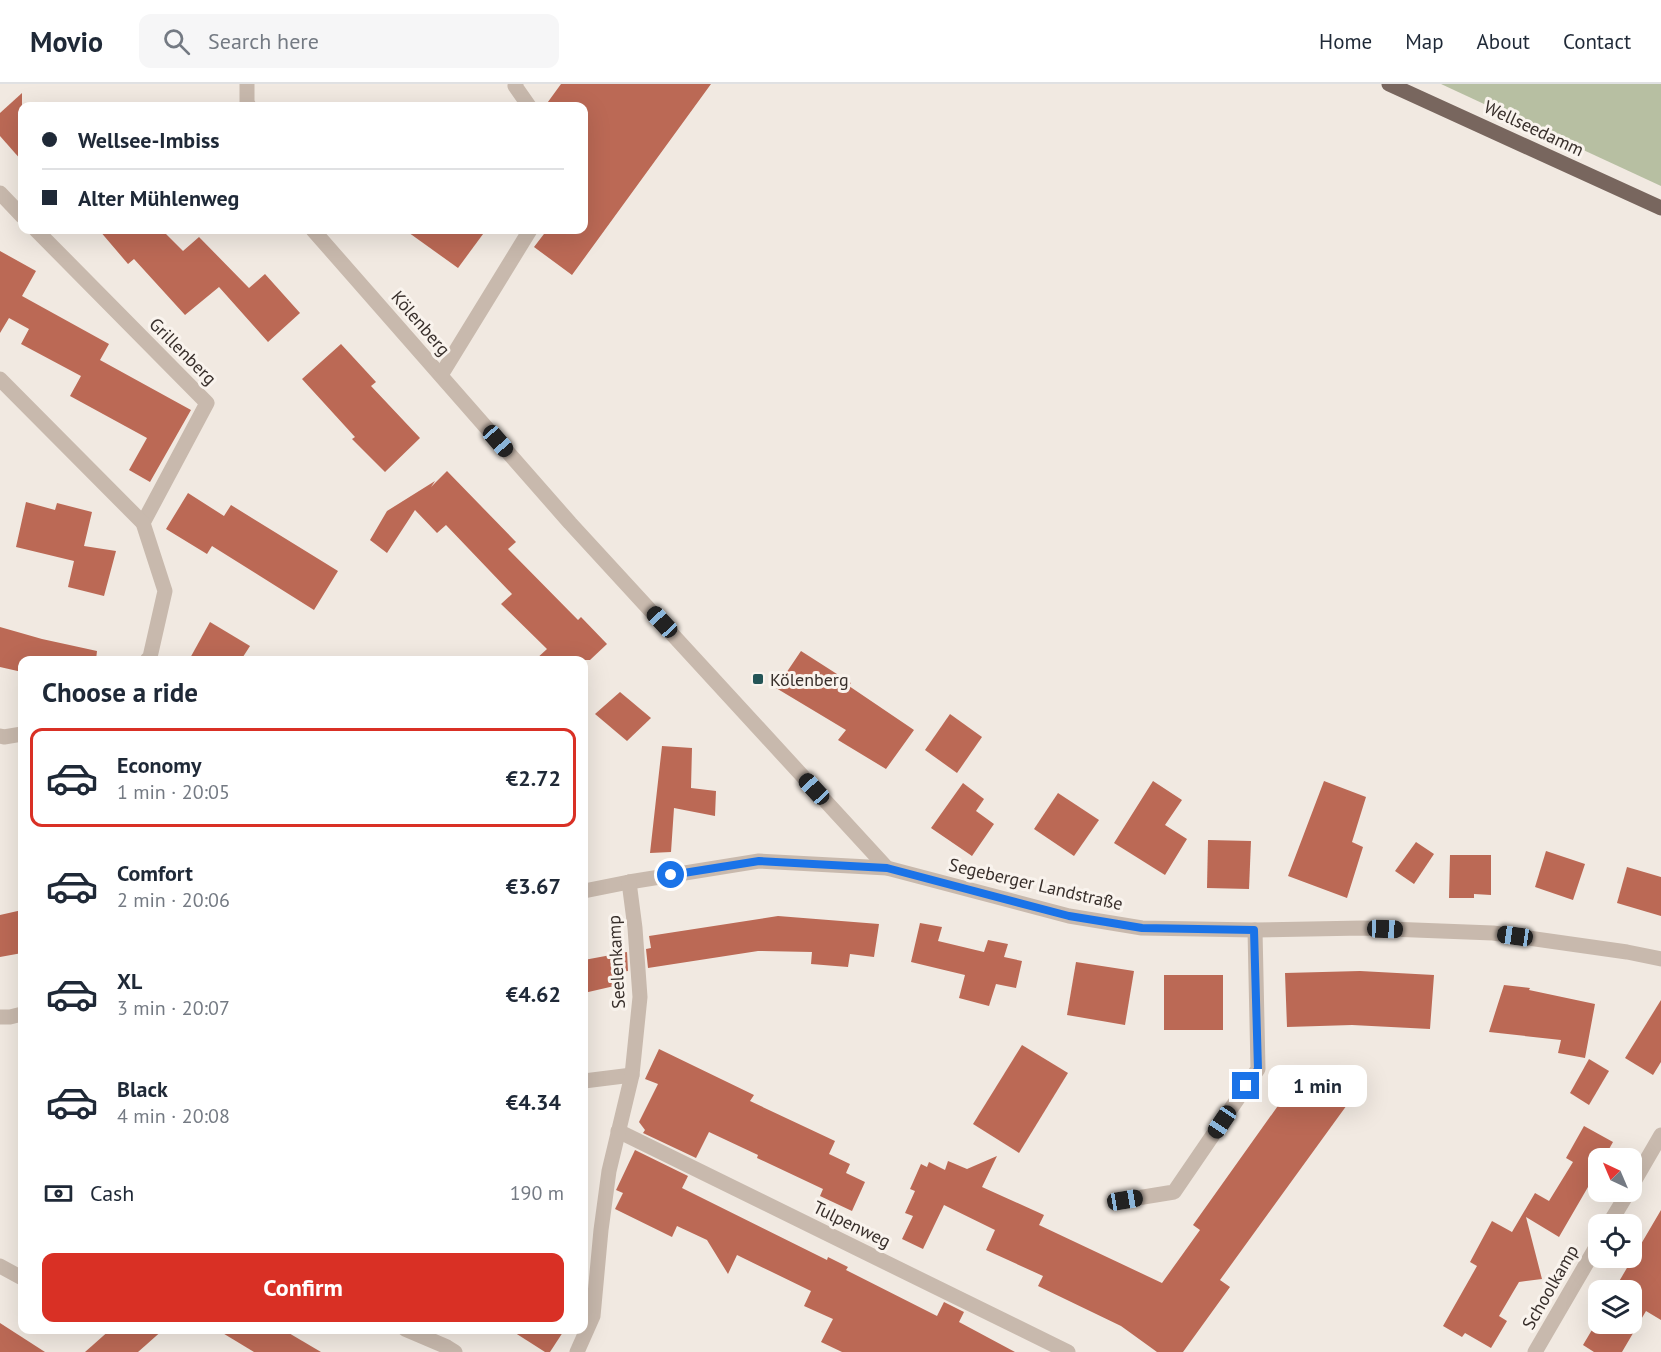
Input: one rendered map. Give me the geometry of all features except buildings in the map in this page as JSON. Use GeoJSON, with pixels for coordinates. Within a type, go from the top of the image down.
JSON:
{"type":"FeatureCollection","features":[{"type":"Feature","properties":{"kind":"main road","name":"Wellseedamm"},"geometry":{"type":"LineString","coordinates":[[1389,84],[1661,208]]}},
{"type":"Feature","properties":{"kind":"street"},"geometry":{"type":"LineString","coordinates":[[247,102],[248,84]]}},
{"type":"Feature","properties":{"kind":"street"},"geometry":{"type":"LineString","coordinates":[[516,84],[515,86],[526,102]]}},
{"type":"Feature","properties":{"kind":"street"},"geometry":{"type":"LineString","coordinates":[[0,194],[18,212]]}},
{"type":"Feature","properties":{"kind":"street","name":"Grillenberg"},"geometry":{"type":"LineString","coordinates":[[40,234],[207,403],[143,523]]}},
{"type":"Feature","properties":{"kind":"street","name":"Kölenberg"},"geometry":{"type":"LineString","coordinates":[[317,234],[570,523],[887,868]]}},
{"type":"Feature","properties":{"kind":"street"},"geometry":{"type":"LineString","coordinates":[[441,375],[528,234]]}},
{"type":"Feature","properties":{"kind":"street"},"geometry":{"type":"LineString","coordinates":[[0,379],[143,523],[165,591],[150,656]]}},
{"type":"Feature","properties":{"kind":"street"},"geometry":{"type":"LineString","coordinates":[[0,736],[18,735]]}},
{"type":"Feature","properties":{"kind":"street","name":"Segeberger Landstraße"},"geometry":{"type":"LineString","coordinates":[[588,890],[759,861],[887,868],[1069,916],[1142,928],[1254,930],[1363,928],[1493,933],[1628,952],[1661,959]]}},
{"type":"Feature","properties":{"kind":"street","name":"Seelenkamp"},"geometry":{"type":"LineString","coordinates":[[588,1327],[593,1316],[609,1171],[632,1076],[640,997],[636,928],[629,882]]}},
{"type":"Feature","properties":{"kind":"street"},"geometry":{"type":"LineString","coordinates":[[1125,1200],[1173,1192],[1258,1069],[1254,930]]}},
{"type":"Feature","properties":{"kind":"street"},"geometry":{"type":"LineString","coordinates":[[0,1017],[18,1015]]}},
{"type":"Feature","properties":{"kind":"street"},"geometry":{"type":"LineString","coordinates":[[588,1081],[632,1076]]}},
{"type":"Feature","properties":{"kind":"street","name":"Tulpenweg"},"geometry":{"type":"LineString","coordinates":[[618,1131],[1068,1352]]}},
{"type":"Feature","properties":{"kind":"street"},"geometry":{"type":"LineString","coordinates":[[1642,1168],[1661,1135]]}},
{"type":"Feature","properties":{"kind":"street","name":"Schoolkamp"},"geometry":{"type":"LineString","coordinates":[[1535,1352],[1588,1261]]}},
{"type":"Feature","properties":{"kind":"street"},"geometry":{"type":"LineString","coordinates":[[0,1266],[18,1276]]}},
{"type":"Feature","properties":{"kind":"street"},"geometry":{"type":"LineString","coordinates":[[417,1334],[455,1352]]}},
{"type":"Feature","properties":{"kind":"street","name":"Seelenkamp"},"geometry":{"type":"LineString","coordinates":[[577,1352],[585,1334]]}},
{"type":"Feature","properties":{"kind":"green space"},"geometry":{"type":"Polygon","coordinates":[[[1441,84],[1661,84],[1661,186],[1441,84]]]}},
{"type":"Feature","properties":{"kind":"place","name":"Kölenberg"},"geometry":{"type":"Point","coordinates":[758,679]}},
{"type":"Feature","properties":{"kind":"route"},"geometry":{"type":"LineString","coordinates":[[671,875],[759,861],[887,868],[1069,916],[1142,928],[1254,930],[1258,1069],[1246,1086]]}}]}
